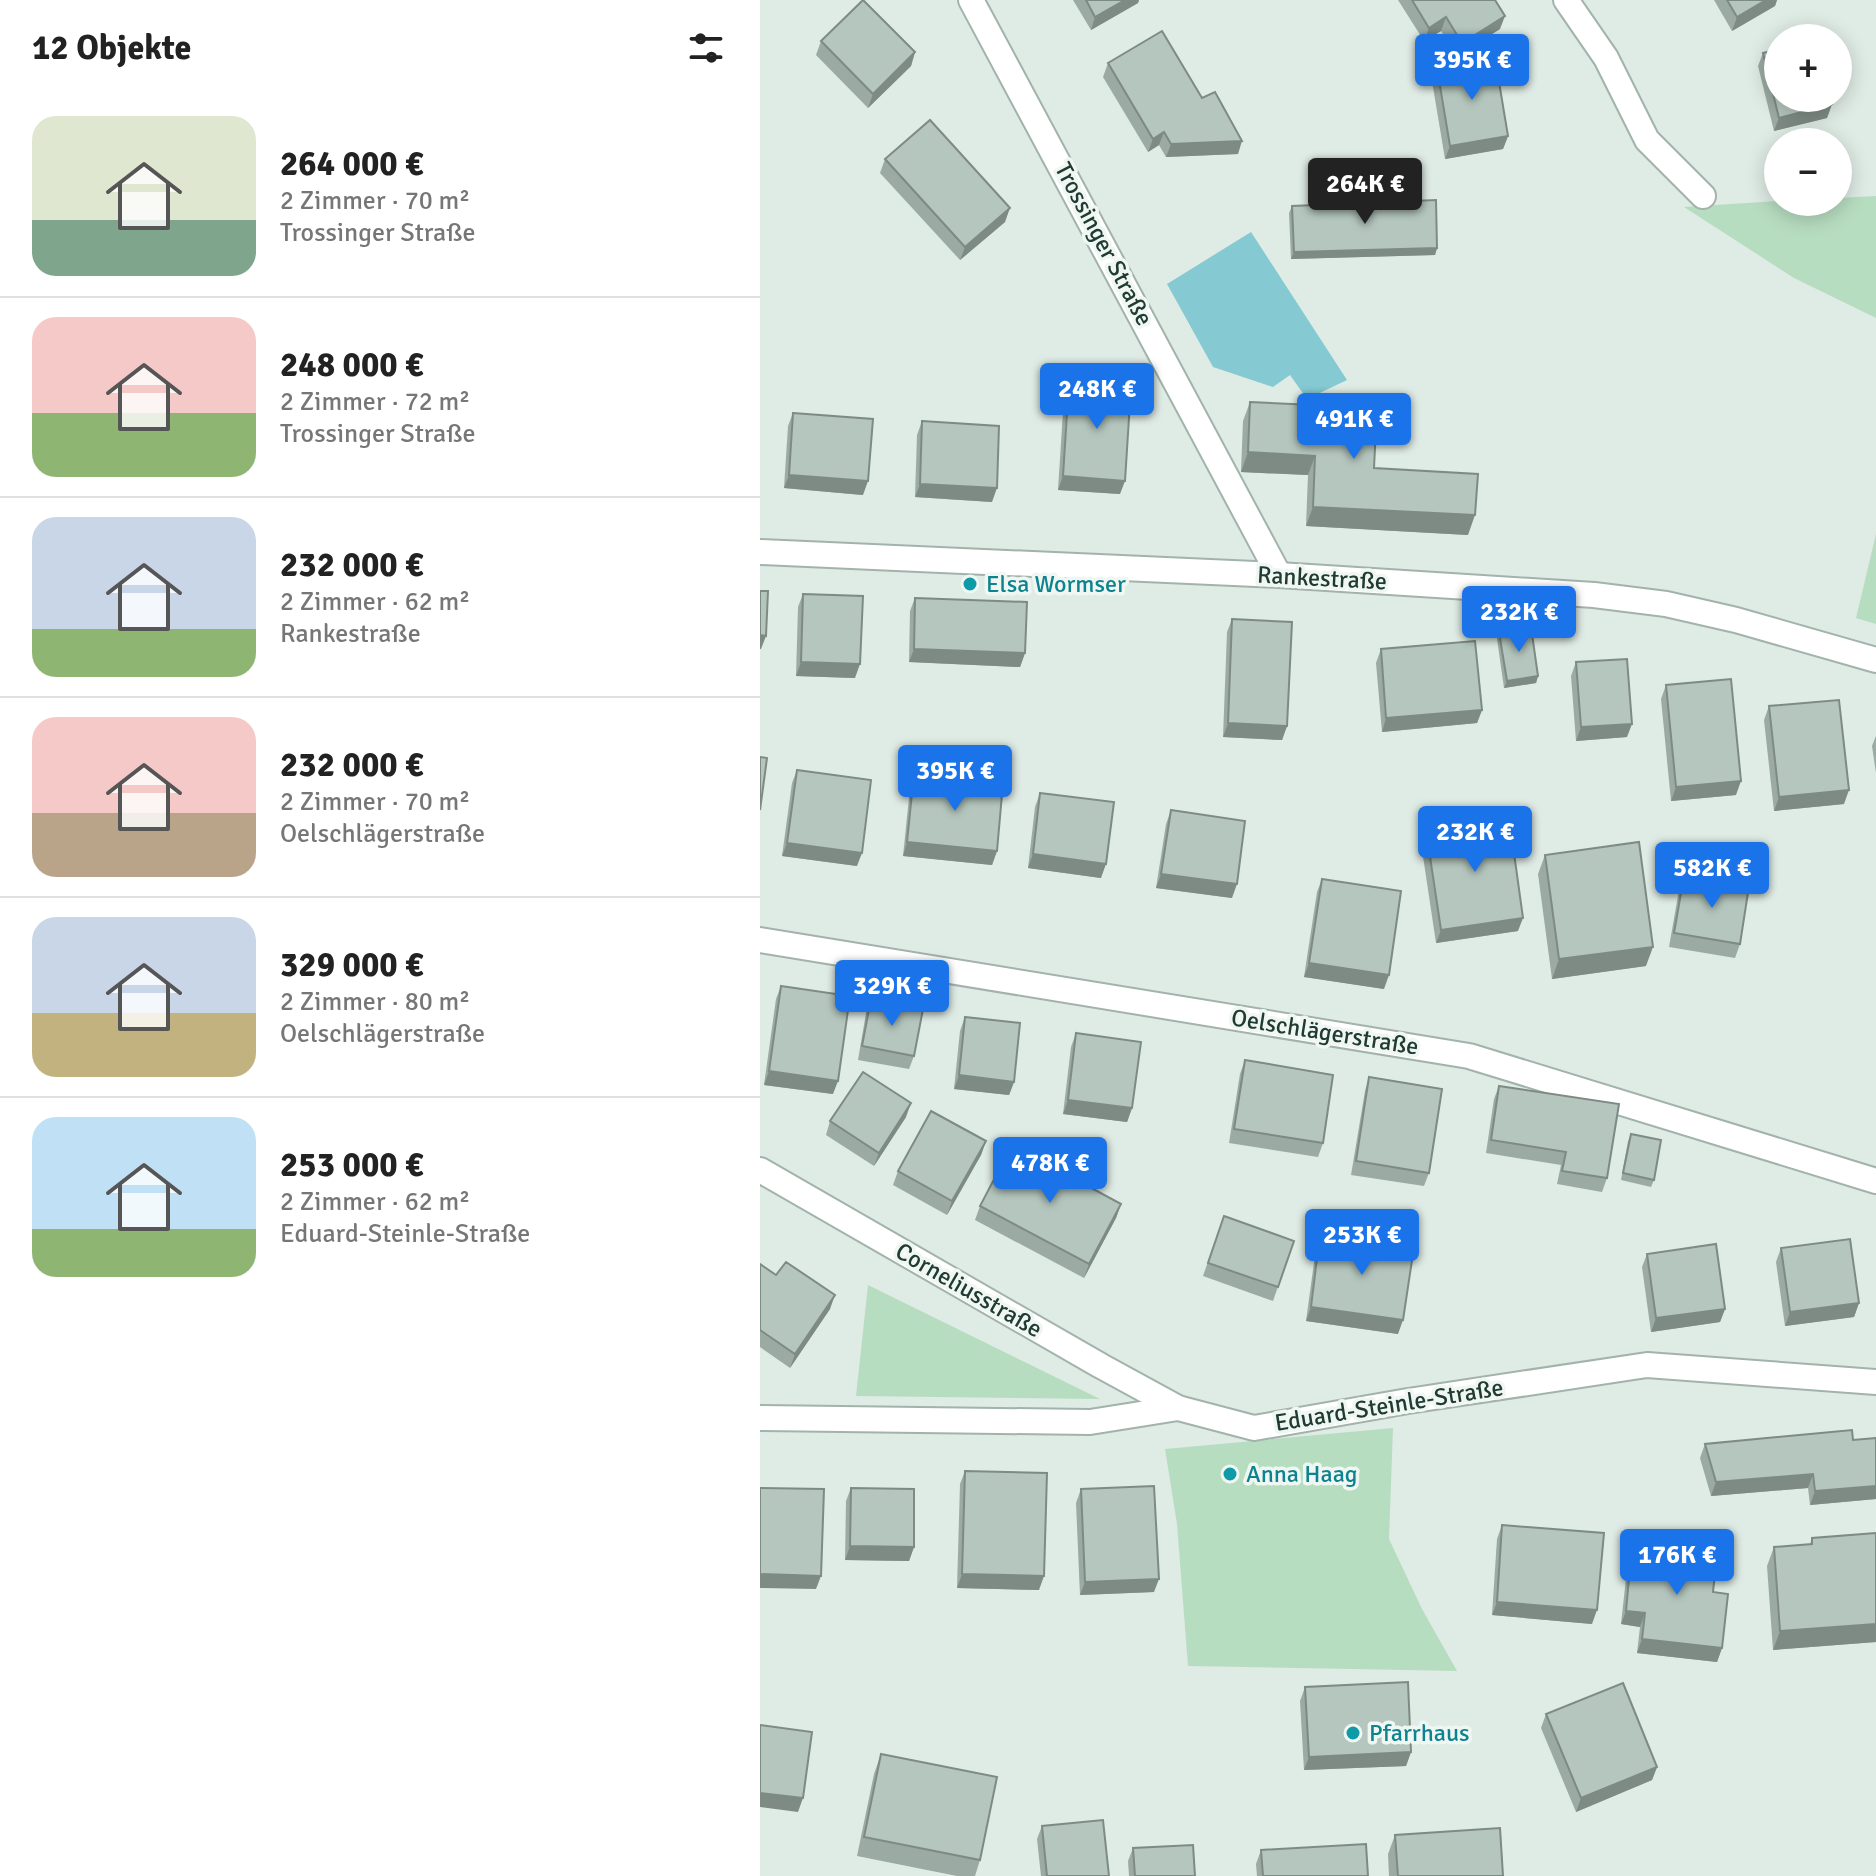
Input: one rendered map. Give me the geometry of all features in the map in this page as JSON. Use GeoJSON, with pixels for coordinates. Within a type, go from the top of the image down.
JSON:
{"type":"FeatureCollection","features":[{"type":"Feature","properties":{"kind":"street","name":"Trossinger Straße"},"geometry":{"type":"LineString","coordinates":[[971,0],[1279,575]]}},
{"type":"Feature","properties":{"kind":"street"},"geometry":{"type":"LineString","coordinates":[[1566,0],[1606,58],[1647,140],[1703,196]]}},
{"type":"Feature","properties":{"kind":"street","name":"Rankestraße"},"geometry":{"type":"LineString","coordinates":[[760,552],[1279,575],[1594,595],[1666,604],[1736,620],[1876,660]]}},
{"type":"Feature","properties":{"kind":"street","name":"Oelschlägerstraße"},"geometry":{"type":"LineString","coordinates":[[760,940],[1469,1056],[1876,1181]]}},
{"type":"Feature","properties":{"kind":"street","name":"Corneliusstraße"},"geometry":{"type":"LineString","coordinates":[[760,1170],[1178,1408]]}},
{"type":"Feature","properties":{"kind":"street","name":"Eduard-Steinle-Straße"},"geometry":{"type":"LineString","coordinates":[[760,1418],[1090,1422],[1178,1408],[1254,1428],[1647,1365],[1876,1382]]}},
{"type":"Feature","properties":{"kind":"green space"},"geometry":{"type":"Polygon","coordinates":[[[1876,196],[1876,318],[1794,278],[1684,207],[1764,202],[1764,216],[1852,216],[1852,197],[1876,196]]]}},
{"type":"Feature","properties":{"kind":"green space"},"geometry":{"type":"Polygon","coordinates":[[[1876,534],[1876,624],[1856,618],[1876,534]]]}},
{"type":"Feature","properties":{"kind":"green space"},"geometry":{"type":"Polygon","coordinates":[[[868,1285],[1100,1399],[856,1396],[868,1285]]]}},
{"type":"Feature","properties":{"kind":"green space"},"geometry":{"type":"Polygon","coordinates":[[[1393,1428],[1389,1539],[1422,1609],[1457,1671],[1188,1666],[1177,1524],[1165,1449],[1393,1428]]]}},
{"type":"Feature","properties":{"kind":"water"},"geometry":{"type":"Polygon","coordinates":[[[1251,232],[1347,380],[1307,399],[1290,375],[1273,387],[1213,367],[1167,284],[1251,232]]]}},
{"type":"Feature","properties":{"kind":"building"},"geometry":{"type":"Polygon","coordinates":[[[863,0],[915,52],[873,94],[821,41],[863,0]]]}},
{"type":"Feature","properties":{"kind":"building"},"geometry":{"type":"Polygon","coordinates":[[[1086,0],[1125,0],[1095,17],[1086,0]]]}},
{"type":"Feature","properties":{"kind":"building"},"geometry":{"type":"Polygon","coordinates":[[[1412,0],[1495,0],[1505,16],[1462,43],[1446,17],[1429,28],[1412,0]]]}},
{"type":"Feature","properties":{"kind":"building"},"geometry":{"type":"Polygon","coordinates":[[[1727,0],[1766,0],[1737,17],[1727,0]]]}},
{"type":"Feature","properties":{"kind":"building"},"geometry":{"type":"Polygon","coordinates":[[[1162,31],[1202,98],[1215,92],[1242,141],[1171,144],[1164,132],[1153,139],[1108,63],[1162,31]]]}},
{"type":"Feature","properties":{"kind":"building"},"geometry":{"type":"Polygon","coordinates":[[[1495,58],[1508,136],[1450,146],[1437,68],[1495,58]]]}},
{"type":"Feature","properties":{"kind":"building"},"geometry":{"type":"Polygon","coordinates":[[[1778,112],[1802,112],[1779,118],[1778,112]]]}},
{"type":"Feature","properties":{"kind":"building"},"geometry":{"type":"Polygon","coordinates":[[[930,120],[1010,208],[965,247],[885,159],[930,120]]]}},
{"type":"Feature","properties":{"kind":"building"},"geometry":{"type":"Polygon","coordinates":[[[1436,200],[1437,248],[1294,252],[1292,206],[1436,200]]]}},
{"type":"Feature","properties":{"kind":"building"},"geometry":{"type":"Polygon","coordinates":[[[1069,382],[1131,386],[1125,481],[1063,476],[1069,382]]]}},
{"type":"Feature","properties":{"kind":"building"},"geometry":{"type":"Polygon","coordinates":[[[1250,402],[1377,408],[1374,468],[1478,474],[1475,515],[1313,507],[1315,456],[1248,452],[1250,402]]]}},
{"type":"Feature","properties":{"kind":"building"},"geometry":{"type":"Polygon","coordinates":[[[793,413],[873,419],[868,481],[789,475],[793,413]]]}},
{"type":"Feature","properties":{"kind":"building"},"geometry":{"type":"Polygon","coordinates":[[[922,421],[999,426],[997,488],[920,484],[922,421]]]}},
{"type":"Feature","properties":{"kind":"building"},"geometry":{"type":"Polygon","coordinates":[[[760,591],[768,591],[766,636],[760,635],[760,591]]]}},
{"type":"Feature","properties":{"kind":"building"},"geometry":{"type":"Polygon","coordinates":[[[803,594],[863,596],[860,664],[801,662],[803,594]]]}},
{"type":"Feature","properties":{"kind":"building"},"geometry":{"type":"Polygon","coordinates":[[[915,598],[1027,602],[1025,653],[914,649],[915,598]]]}},
{"type":"Feature","properties":{"kind":"building"},"geometry":{"type":"Polygon","coordinates":[[[1232,619],[1292,622],[1287,726],[1228,723],[1232,619]]]}},
{"type":"Feature","properties":{"kind":"building"},"geometry":{"type":"Polygon","coordinates":[[[1531,627],[1538,676],[1507,681],[1499,632],[1531,627]]]}},
{"type":"Feature","properties":{"kind":"building"},"geometry":{"type":"Polygon","coordinates":[[[1475,641],[1482,710],[1386,718],[1381,649],[1475,641]]]}},
{"type":"Feature","properties":{"kind":"building"},"geometry":{"type":"Polygon","coordinates":[[[1627,659],[1632,724],[1581,727],[1576,662],[1627,659]]]}},
{"type":"Feature","properties":{"kind":"building"},"geometry":{"type":"Polygon","coordinates":[[[1731,679],[1741,781],[1676,787],[1666,685],[1731,679]]]}},
{"type":"Feature","properties":{"kind":"building"},"geometry":{"type":"Polygon","coordinates":[[[1839,700],[1849,790],[1779,797],[1769,706],[1839,700]]]}},
{"type":"Feature","properties":{"kind":"building"},"geometry":{"type":"Polygon","coordinates":[[[760,757],[767,758],[760,810],[760,757]]]}},
{"type":"Feature","properties":{"kind":"building"},"geometry":{"type":"Polygon","coordinates":[[[797,770],[871,780],[862,853],[787,843],[797,770]]]}},
{"type":"Feature","properties":{"kind":"building"},"geometry":{"type":"Polygon","coordinates":[[[914,774],[1003,783],[997,851],[907,842],[914,774]]]}},
{"type":"Feature","properties":{"kind":"building"},"geometry":{"type":"Polygon","coordinates":[[[1040,793],[1114,802],[1106,864],[1033,854],[1040,793]]]}},
{"type":"Feature","properties":{"kind":"building"},"geometry":{"type":"Polygon","coordinates":[[[1171,810],[1245,821],[1237,884],[1161,874],[1171,810]]]}},
{"type":"Feature","properties":{"kind":"building"},"geometry":{"type":"Polygon","coordinates":[[[1509,817],[1523,918],[1441,930],[1426,830],[1509,817]]]}},
{"type":"Feature","properties":{"kind":"building"},"geometry":{"type":"Polygon","coordinates":[[[1639,842],[1653,947],[1559,959],[1545,855],[1639,842]]]}},
{"type":"Feature","properties":{"kind":"building"},"geometry":{"type":"Polygon","coordinates":[[[1684,876],[1749,886],[1740,944],[1674,933],[1684,876]]]}},
{"type":"Feature","properties":{"kind":"building"},"geometry":{"type":"Polygon","coordinates":[[[1322,879],[1401,891],[1389,975],[1309,963],[1322,879]]]}},
{"type":"Feature","properties":{"kind":"building"},"geometry":{"type":"Polygon","coordinates":[[[781,986],[850,996],[838,1081],[769,1071],[781,986]]]}},
{"type":"Feature","properties":{"kind":"building"},"geometry":{"type":"Polygon","coordinates":[[[871,999],[923,1009],[914,1056],[862,1046],[871,999]]]}},
{"type":"Feature","properties":{"kind":"building"},"geometry":{"type":"Polygon","coordinates":[[[965,1017],[1020,1023],[1014,1082],[959,1075],[965,1017]]]}},
{"type":"Feature","properties":{"kind":"building"},"geometry":{"type":"Polygon","coordinates":[[[1076,1033],[1141,1042],[1132,1108],[1068,1100],[1076,1033]]]}},
{"type":"Feature","properties":{"kind":"building"},"geometry":{"type":"Polygon","coordinates":[[[1245,1060],[1333,1075],[1323,1143],[1234,1129],[1245,1060]]]}},
{"type":"Feature","properties":{"kind":"building"},"geometry":{"type":"Polygon","coordinates":[[[863,1072],[911,1103],[879,1153],[830,1121],[863,1072]]]}},
{"type":"Feature","properties":{"kind":"building"},"geometry":{"type":"Polygon","coordinates":[[[1369,1077],[1442,1089],[1429,1173],[1356,1161],[1369,1077]]]}},
{"type":"Feature","properties":{"kind":"building"},"geometry":{"type":"Polygon","coordinates":[[[1499,1086],[1619,1104],[1607,1178],[1562,1171],[1566,1152],[1491,1140],[1499,1086]]]}},
{"type":"Feature","properties":{"kind":"building"},"geometry":{"type":"Polygon","coordinates":[[[931,1111],[986,1141],[952,1201],[898,1171],[931,1111]]]}},
{"type":"Feature","properties":{"kind":"building"},"geometry":{"type":"Polygon","coordinates":[[[1631,1134],[1661,1140],[1654,1180],[1623,1173],[1631,1134]]]}},
{"type":"Feature","properties":{"kind":"building"},"geometry":{"type":"Polygon","coordinates":[[[1012,1145],[1121,1204],[1089,1264],[980,1206],[1012,1145]]]}},
{"type":"Feature","properties":{"kind":"building"},"geometry":{"type":"Polygon","coordinates":[[[1224,1216],[1294,1241],[1278,1287],[1208,1263],[1224,1216]]]}},
{"type":"Feature","properties":{"kind":"building"},"geometry":{"type":"Polygon","coordinates":[[[1320,1234],[1414,1247],[1403,1320],[1311,1307],[1320,1234]]]}},
{"type":"Feature","properties":{"kind":"building"},"geometry":{"type":"Polygon","coordinates":[[[1850,1239],[1859,1303],[1790,1312],[1781,1248],[1850,1239]]]}},
{"type":"Feature","properties":{"kind":"building"},"geometry":{"type":"Polygon","coordinates":[[[1716,1244],[1725,1309],[1656,1318],[1647,1254],[1716,1244]]]}},
{"type":"Feature","properties":{"kind":"building"},"geometry":{"type":"Polygon","coordinates":[[[786,1262],[835,1295],[795,1354],[760,1330],[760,1264],[776,1275],[786,1262]]]}},
{"type":"Feature","properties":{"kind":"building"},"geometry":{"type":"Polygon","coordinates":[[[1852,1430],[1853,1440],[1876,1438],[1876,1486],[1815,1491],[1813,1474],[1716,1482],[1705,1444],[1852,1430]]]}},
{"type":"Feature","properties":{"kind":"building"},"geometry":{"type":"Polygon","coordinates":[[[965,1471],[1047,1473],[1044,1576],[962,1574],[965,1471]]]}},
{"type":"Feature","properties":{"kind":"building"},"geometry":{"type":"Polygon","coordinates":[[[1154,1486],[1159,1579],[1085,1582],[1081,1489],[1154,1486]]]}},
{"type":"Feature","properties":{"kind":"building"},"geometry":{"type":"Polygon","coordinates":[[[760,1488],[824,1489],[821,1576],[760,1574],[760,1488]]]}},
{"type":"Feature","properties":{"kind":"building"},"geometry":{"type":"Polygon","coordinates":[[[851,1488],[914,1489],[914,1547],[850,1546],[851,1488]]]}},
{"type":"Feature","properties":{"kind":"building"},"geometry":{"type":"Polygon","coordinates":[[[1502,1525],[1604,1533],[1597,1610],[1497,1602],[1502,1525]]]}},
{"type":"Feature","properties":{"kind":"building"},"geometry":{"type":"Polygon","coordinates":[[[1876,1533],[1876,1624],[1780,1631],[1774,1547],[1812,1544],[1812,1538],[1876,1533]]]}},
{"type":"Feature","properties":{"kind":"building"},"geometry":{"type":"Polygon","coordinates":[[[1632,1546],[1717,1555],[1713,1592],[1728,1594],[1722,1648],[1642,1639],[1645,1613],[1626,1611],[1632,1546]]]}},
{"type":"Feature","properties":{"kind":"building","name":"Pfarrhaus"},"geometry":{"type":"Polygon","coordinates":[[[1408,1682],[1411,1752],[1309,1757],[1305,1687],[1408,1682]]]}},
{"type":"Feature","properties":{"kind":"building"},"geometry":{"type":"Polygon","coordinates":[[[1623,1683],[1657,1767],[1581,1798],[1546,1714],[1623,1683]]]}},
{"type":"Feature","properties":{"kind":"building"},"geometry":{"type":"Polygon","coordinates":[[[760,1725],[812,1732],[803,1798],[760,1793],[760,1725]]]}},
{"type":"Feature","properties":{"kind":"building"},"geometry":{"type":"Polygon","coordinates":[[[881,1754],[997,1777],[980,1860],[864,1837],[881,1754]]]}},
{"type":"Feature","properties":{"kind":"building"},"geometry":{"type":"Polygon","coordinates":[[[1103,1820],[1109,1876],[1047,1876],[1042,1826],[1103,1820]]]}},
{"type":"Feature","properties":{"kind":"building"},"geometry":{"type":"Polygon","coordinates":[[[1500,1828],[1503,1876],[1398,1876],[1395,1835],[1500,1828]]]}},
{"type":"Feature","properties":{"kind":"building"},"geometry":{"type":"Polygon","coordinates":[[[1366,1844],[1368,1876],[1263,1876],[1261,1850],[1366,1844]]]}},
{"type":"Feature","properties":{"kind":"building"},"geometry":{"type":"Polygon","coordinates":[[[1193,1845],[1195,1876],[1135,1876],[1133,1848],[1193,1845]]]}},
{"type":"Feature","properties":{"kind":"place","name":"Elsa Wormser"},"geometry":{"type":"Point","coordinates":[970,584]}},
{"type":"Feature","properties":{"kind":"place","name":"Anna Haag"},"geometry":{"type":"Point","coordinates":[1230,1474]}},
{"type":"Feature","properties":{"kind":"place","name":"Pfarrhaus"},"geometry":{"type":"Point","coordinates":[1353,1733]}}]}
